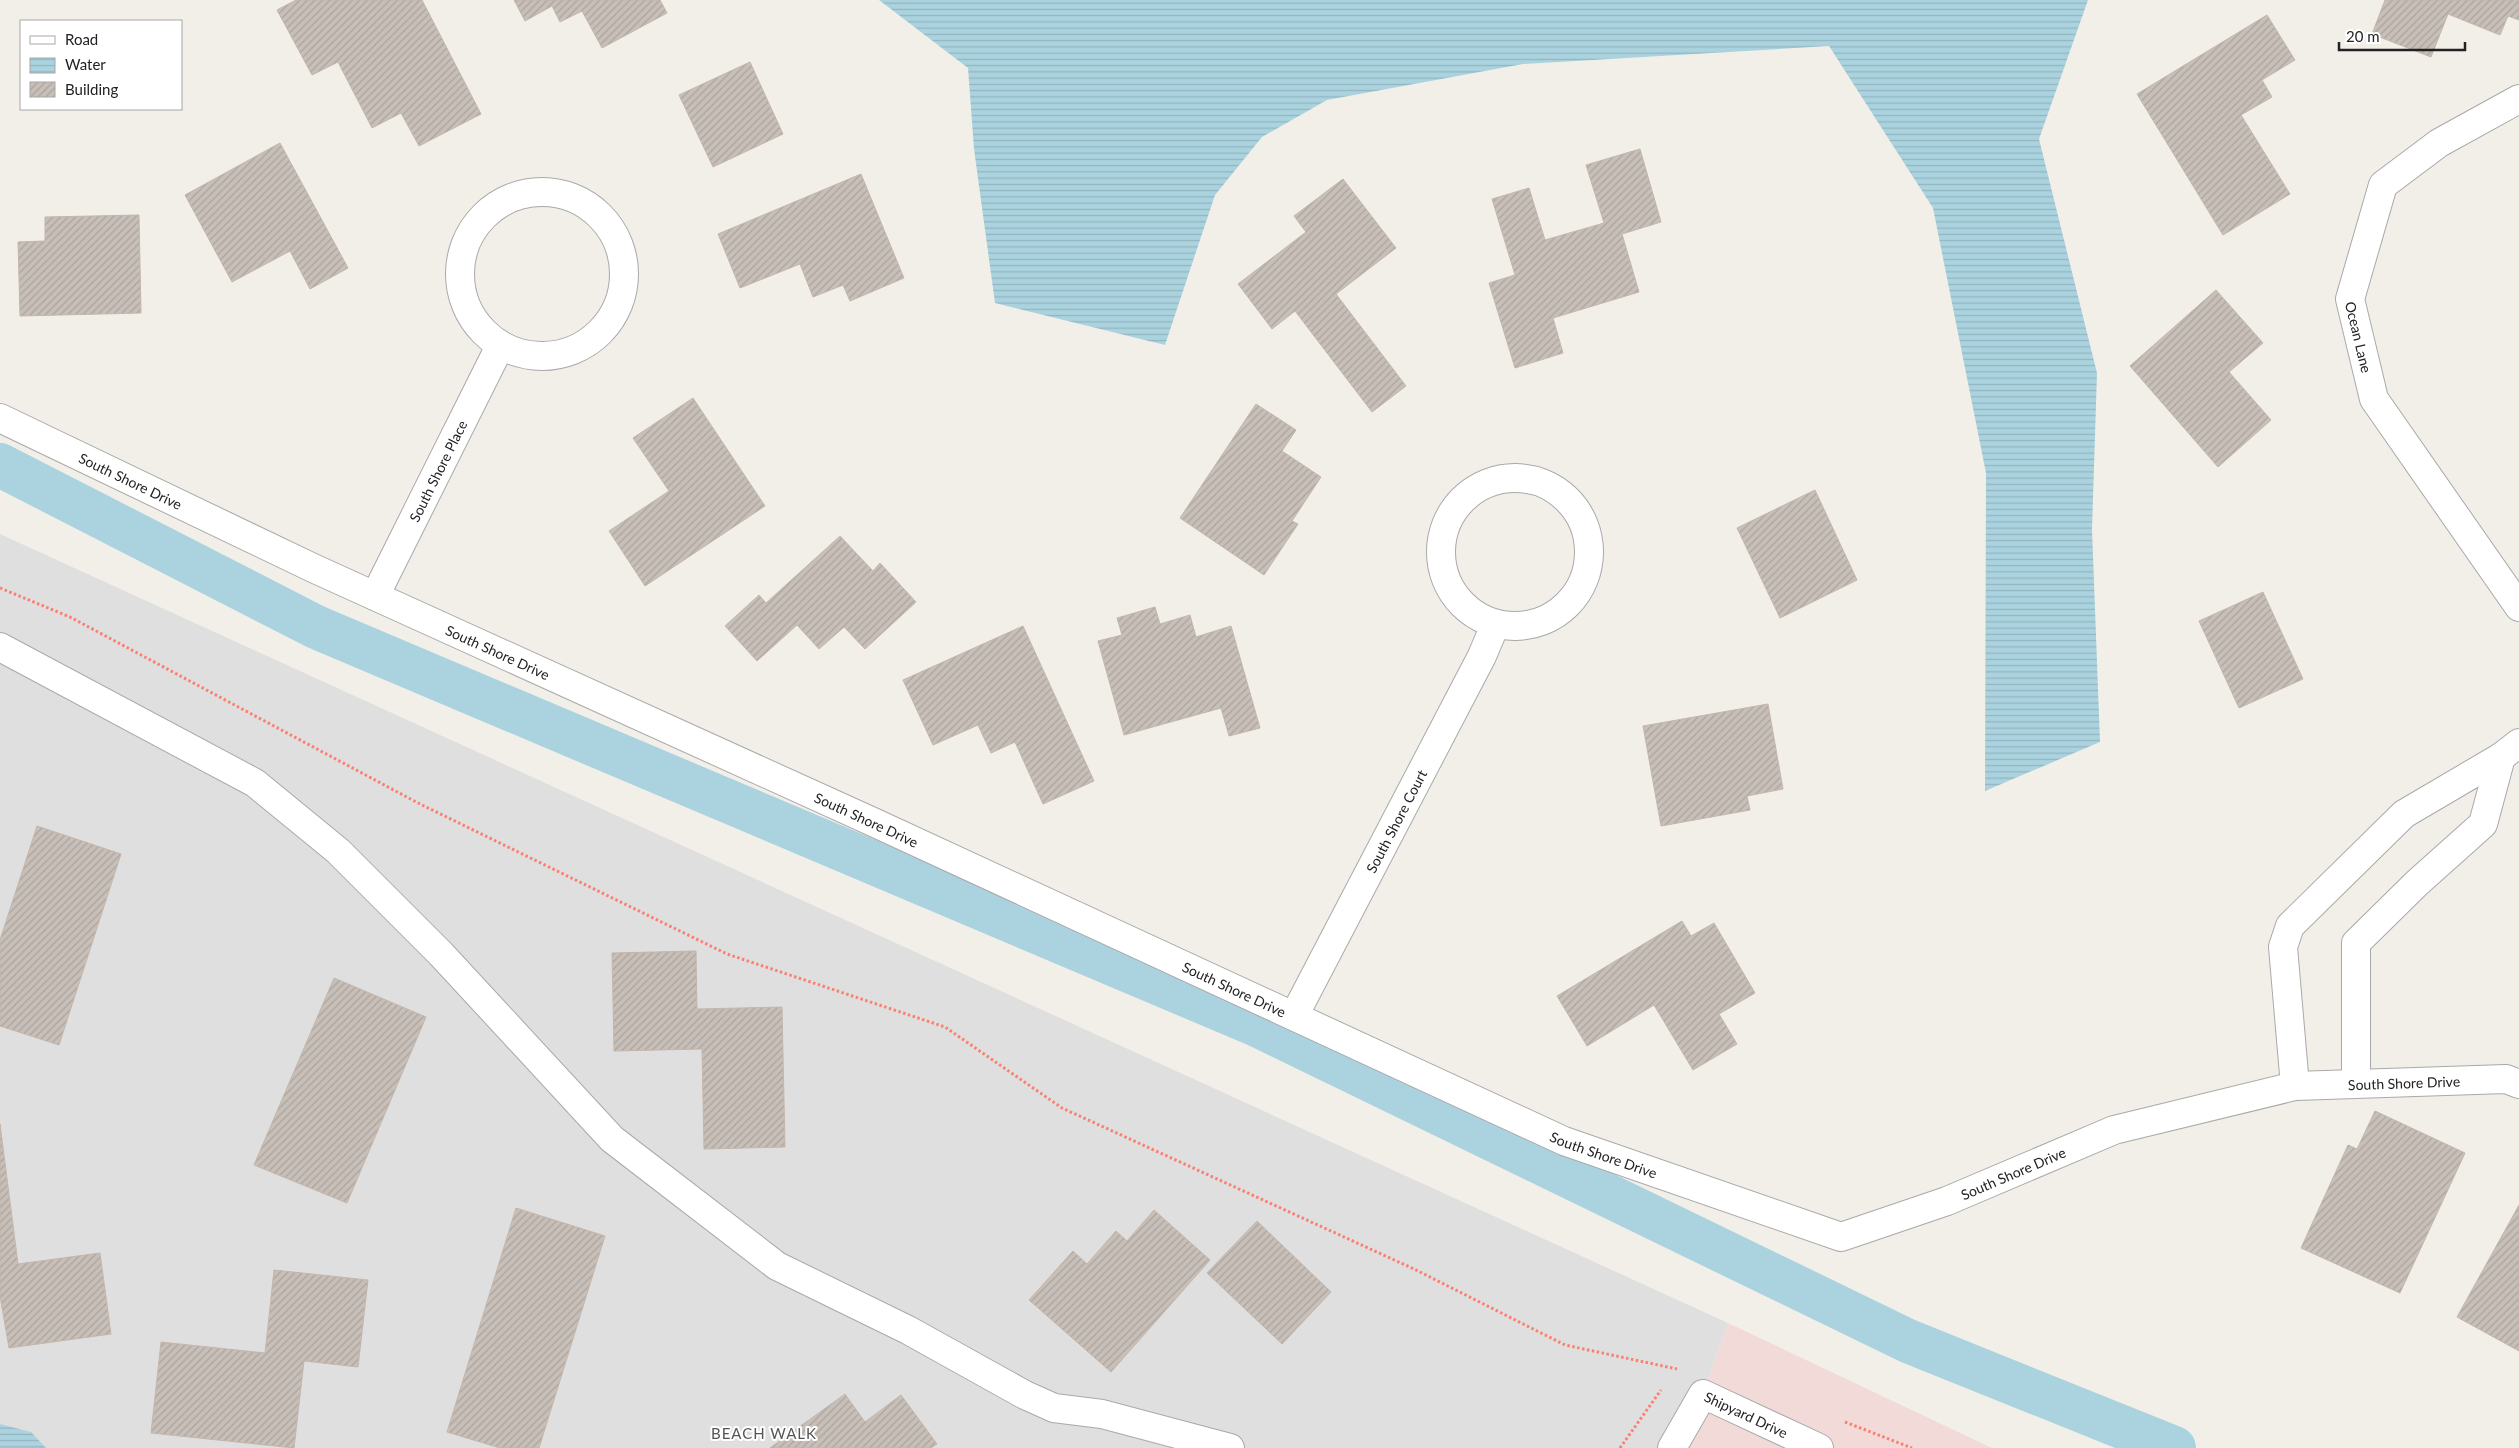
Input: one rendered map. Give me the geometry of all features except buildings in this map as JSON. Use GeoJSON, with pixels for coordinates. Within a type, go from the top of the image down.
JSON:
{"type":"FeatureCollection","features":[{"type":"Feature","properties":{"kind":"street","name":"Ocean Lane"},"geometry":{"type":"LineString","coordinates":[[2519,99],[2439,143],[2384,185],[2350,299],[2374,399],[2519,607]]}},
{"type":"Feature","properties":{"kind":"street"},"geometry":{"type":"LineString","coordinates":[[554,192],[584,203],[609,224],[622,253],[624,285],[614,316],[591,340],[562,354],[530,356],[500,346],[476,324],[462,295],[460,262],[471,232],[492,208],[522,194],[554,192]]}},
{"type":"Feature","properties":{"kind":"street","name":"South Shore Place"},"geometry":{"type":"LineString","coordinates":[[375,596],[500,346]]}},
{"type":"Feature","properties":{"kind":"street","name":"South Shore Drive"},"geometry":{"type":"LineString","coordinates":[[0,418],[375,596],[1564,1141],[1840,1237],[1947,1201],[2114,1130],[2295,1086],[2356,1082],[2506,1079],[2519,1084]]}},
{"type":"Feature","properties":{"kind":"street"},"geometry":{"type":"LineString","coordinates":[[1505,478],[1535,480],[1560,492],[1580,514],[1590,542],[1588,571],[1575,598],[1553,617],[1525,627],[1495,625],[1469,613],[1450,590],[1440,563],[1442,533],[1455,507],[1477,488],[1505,478]]}},
{"type":"Feature","properties":{"kind":"street","name":"South Shore Court"},"geometry":{"type":"LineString","coordinates":[[1294,1016],[1482,656],[1495,625]]}},
{"type":"Feature","properties":{"kind":"street"},"geometry":{"type":"LineString","coordinates":[[0,648],[255,783],[338,851],[366,878],[441,954],[612,1139],[777,1266],[908,1330],[1054,1408],[1102,1414],[1230,1448]]}},
{"type":"Feature","properties":{"kind":"street"},"geometry":{"type":"LineString","coordinates":[[2356,1082],[2356,944],[2417,884],[2483,824],[2510,750]]}},
{"type":"Feature","properties":{"kind":"street"},"geometry":{"type":"LineString","coordinates":[[2295,1086],[2283,947],[2290,926],[2404,814],[2510,750]]}},
{"type":"Feature","properties":{"kind":"street","name":"Shipyard Drive"},"geometry":{"type":"LineString","coordinates":[[1672,1448],[1703,1394],[1819,1448]]}},
{"type":"Feature","properties":{"kind":"path"},"geometry":{"type":"LineString","coordinates":[[0,588],[70,618],[418,803],[726,954],[945,1027],[1062,1108],[1414,1269],[1564,1344],[1685,1371]]}},
{"type":"Feature","properties":{"kind":"path"},"geometry":{"type":"LineString","coordinates":[[1670,1377],[1676,1369]]}},
{"type":"Feature","properties":{"kind":"path"},"geometry":{"type":"LineString","coordinates":[[1620,1448],[1664,1385]]}},
{"type":"Feature","properties":{"kind":"path"},"geometry":{"type":"LineString","coordinates":[[1839,1419],[1912,1448]]}},
{"type":"Feature","properties":{"kind":"shaded area"},"geometry":{"type":"Polygon","coordinates":[[[0,534],[1728,1323],[1683,1448],[0,1448],[0,534]]]}},
{"type":"Feature","properties":{"kind":"shaded area"},"geometry":{"type":"Polygon","coordinates":[[[1728,1323],[1992,1448],[1683,1448],[1728,1323]]]}},
{"type":"Feature","properties":{"kind":"water"},"geometry":{"type":"Polygon","coordinates":[[[879,0],[2088,0],[2039,139],[2097,373],[2092,529],[2100,742],[1985,791],[1986,473],[1933,208],[1829,46],[1523,64],[1327,100],[1262,137],[1215,195],[1165,345],[995,303],[974,149],[968,68],[879,0]]]}},
{"type":"Feature","properties":{"kind":"water"},"geometry":{"type":"Polygon","coordinates":[[[0,1424],[31,1432],[46,1448],[0,1448],[0,1424]]]}},
{"type":"Feature","properties":{"kind":"waterway"},"geometry":{"type":"LineString","coordinates":[[0,465],[316,627],[1257,1025],[1908,1341],[2174,1448]]}},
{"type":"Feature","properties":{"kind":"district","name":"BEACH WALK"},"geometry":{"type":"Point","coordinates":[764,1433]}}]}
